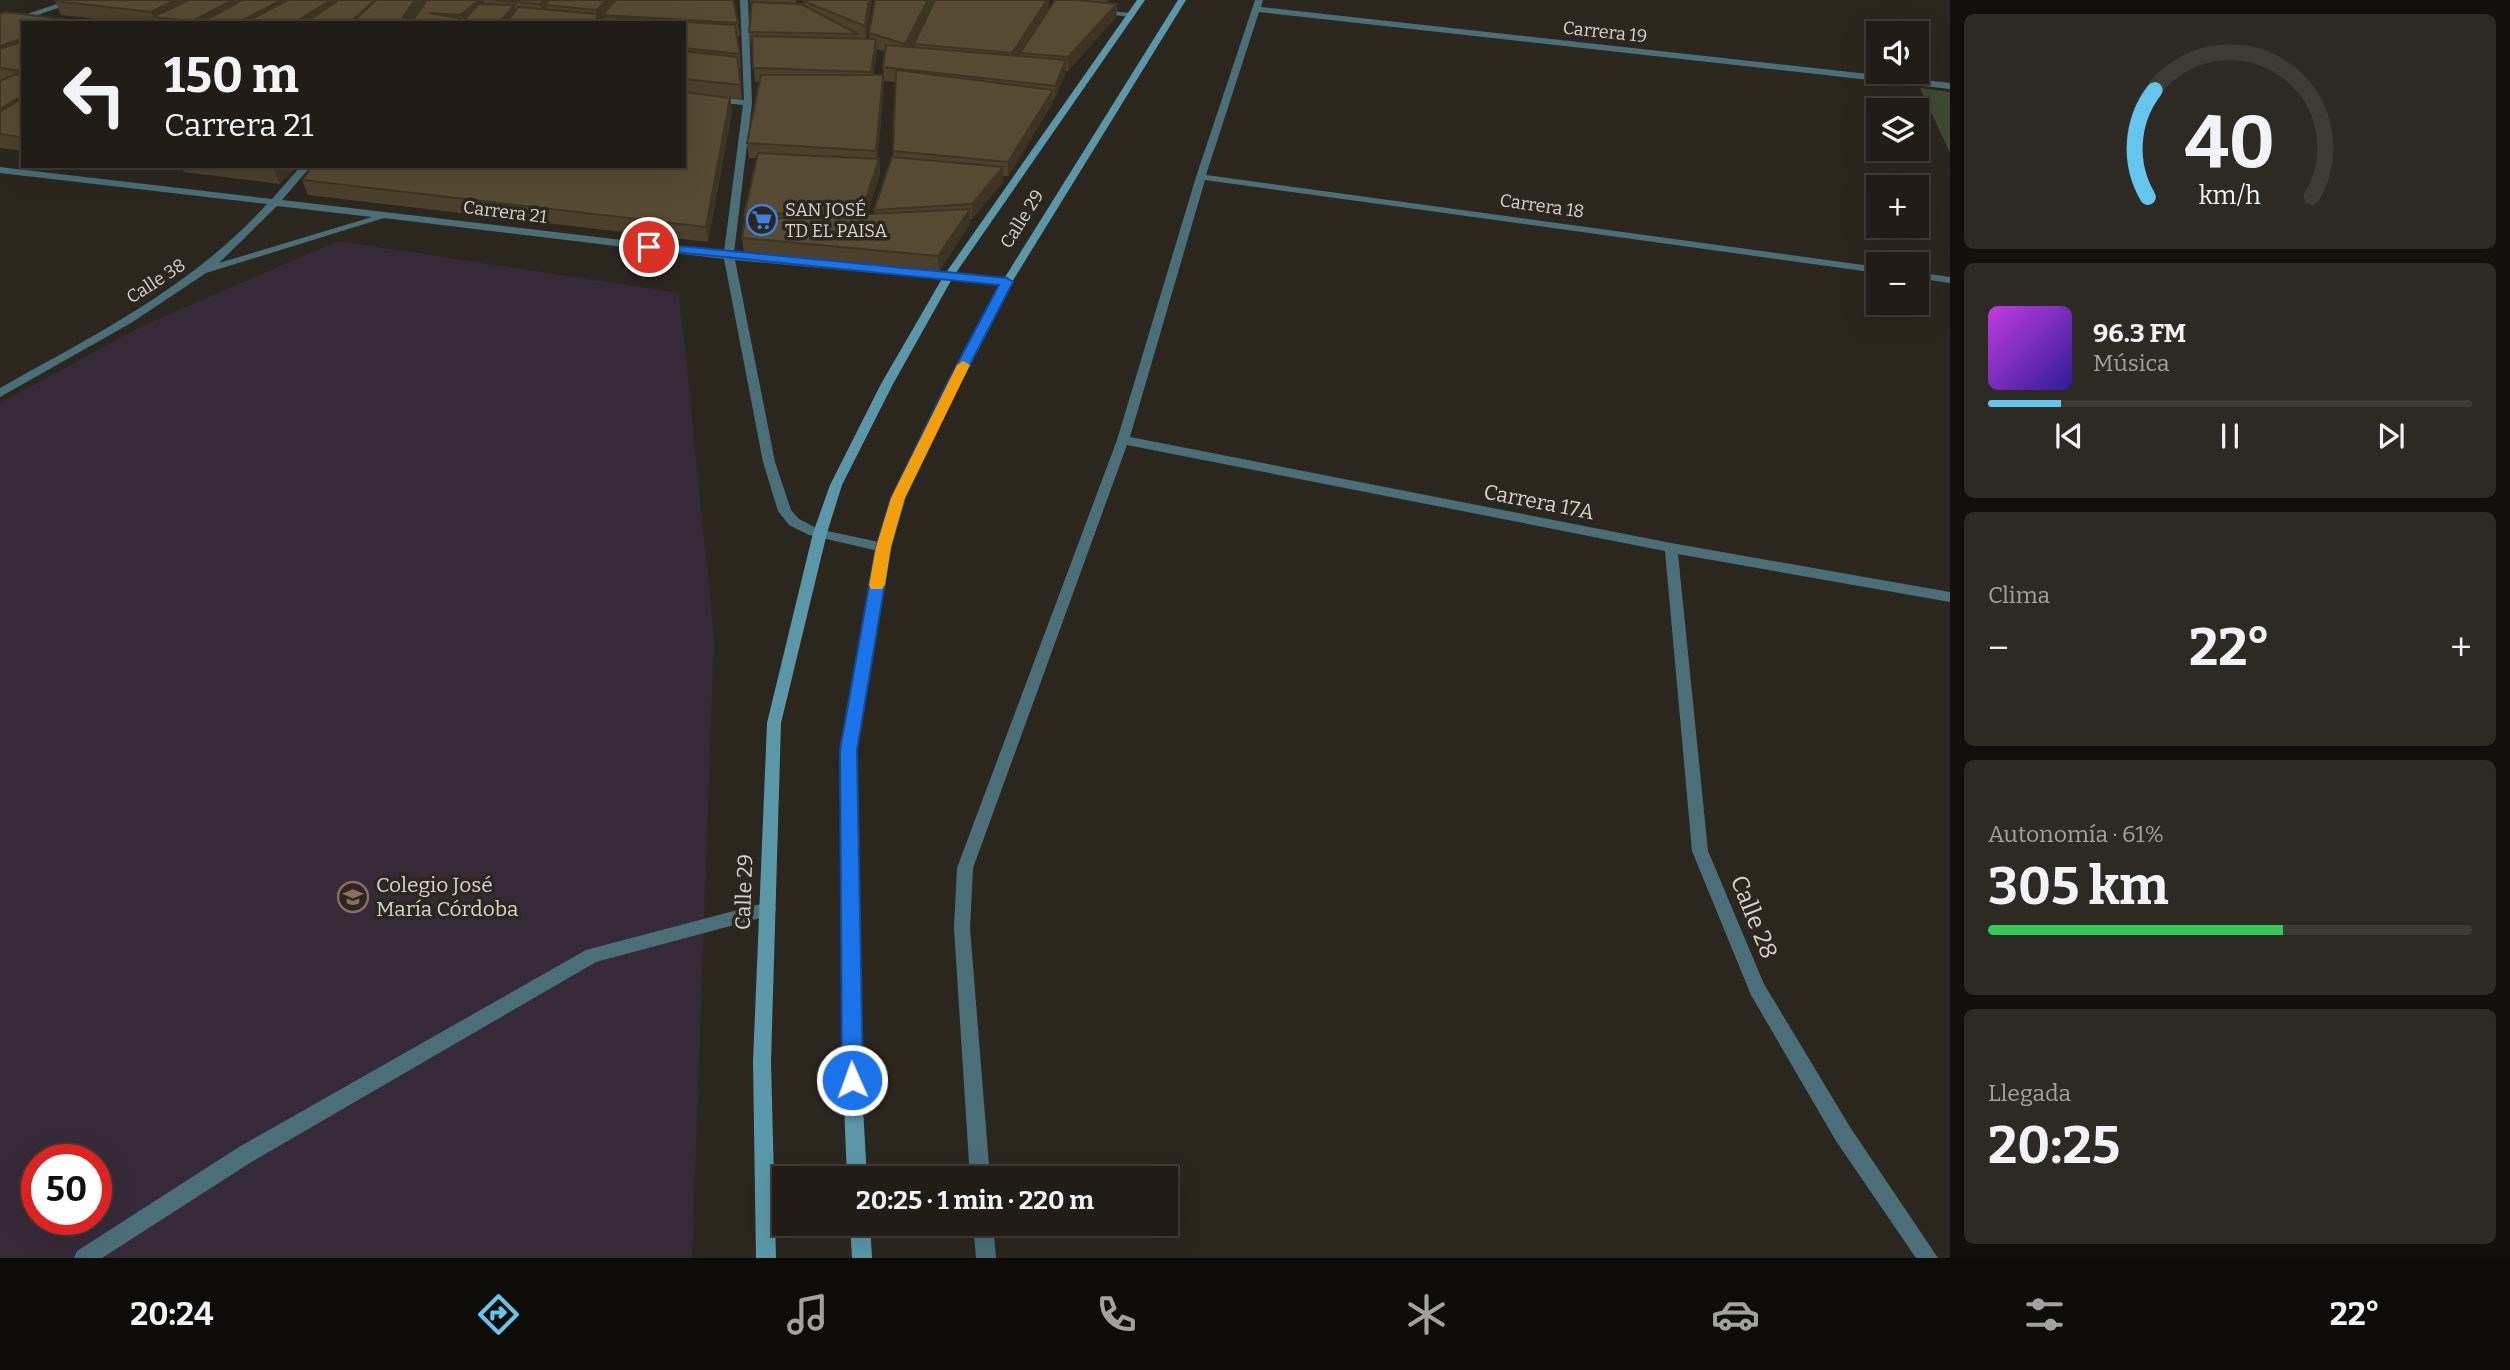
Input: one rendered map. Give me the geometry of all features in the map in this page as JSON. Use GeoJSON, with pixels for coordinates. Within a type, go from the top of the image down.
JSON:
{"type":"FeatureCollection","features":[{"type":"Feature","properties":{"kind":"main road","name":"Calle 29"},"geometry":{"type":"LineString","coordinates":[[766,1258],[762,1062],[774,723],[820,533],[836,485],[887,384],[948,277],[1141,0]]}},
{"type":"Feature","properties":{"kind":"main road","name":"Calle 29"},"geometry":{"type":"LineString","coordinates":[[856,1166],[851,1056],[848,750],[883,547],[898,498],[948,393],[1007,282],[1182,0]]}},
{"type":"Feature","properties":{"kind":"main road"},"geometry":{"type":"LineString","coordinates":[[861,1236],[862,1258]]}},
{"type":"Feature","properties":{"kind":"street"},"geometry":{"type":"LineString","coordinates":[[0,26],[77,0]]}},
{"type":"Feature","properties":{"kind":"street"},"geometry":{"type":"LineString","coordinates":[[744,0],[748,103],[729,256],[769,462],[778,496],[793,521],[820,533],[883,547]]}},
{"type":"Feature","properties":{"kind":"street"},"geometry":{"type":"LineString","coordinates":[[979,1166],[962,928],[965,868],[1122,440],[1201,177],[1258,5]]}},
{"type":"Feature","properties":{"kind":"street","name":"Carrera 19"},"geometry":{"type":"LineString","coordinates":[[1258,5],[1950,86]]}},
{"type":"Feature","properties":{"kind":"street"},"geometry":{"type":"LineString","coordinates":[[1091,10],[1131,15]]}},
{"type":"Feature","properties":{"kind":"street"},"geometry":{"type":"LineString","coordinates":[[12,22],[21,23]]}},
{"type":"Feature","properties":{"kind":"street"},"geometry":{"type":"LineString","coordinates":[[686,96],[748,103]]}},
{"type":"Feature","properties":{"kind":"street","name":"Calle 38"},"geometry":{"type":"LineString","coordinates":[[0,393],[137,314],[202,271],[276,203],[304,168]]}},
{"type":"Feature","properties":{"kind":"street","name":"Carrera 21"},"geometry":{"type":"LineString","coordinates":[[0,170],[729,256],[1007,282]]}},
{"type":"Feature","properties":{"kind":"street","name":"Carrera 18"},"geometry":{"type":"LineString","coordinates":[[1201,177],[1866,268]]}},
{"type":"Feature","properties":{"kind":"street"},"geometry":{"type":"LineString","coordinates":[[202,271],[385,215]]}},
{"type":"Feature","properties":{"kind":"street"},"geometry":{"type":"LineString","coordinates":[[1929,277],[1950,280]]}},
{"type":"Feature","properties":{"kind":"street","name":"Carrera 17A"},"geometry":{"type":"LineString","coordinates":[[1122,440],[1671,548],[1950,597]]}},
{"type":"Feature","properties":{"kind":"street","name":"Calle 28"},"geometry":{"type":"LineString","coordinates":[[1671,548],[1700,851],[1757,989],[1843,1134],[1928,1258]]}},
{"type":"Feature","properties":{"kind":"street"},"geometry":{"type":"LineString","coordinates":[[84,1258],[246,1154],[592,955],[768,909]]}},
{"type":"Feature","properties":{"kind":"street"},"geometry":{"type":"LineString","coordinates":[[985,1236],[986,1258]]}},
{"type":"Feature","properties":{"kind":"shaded area","name":"Colegio José María Córdoba"},"geometry":{"type":"Polygon","coordinates":[[[338,241],[679,293],[714,635],[692,1258],[0,1258],[0,403],[144,325],[338,241]]]}},
{"type":"Feature","properties":{"kind":"green space"},"geometry":{"type":"Polygon","coordinates":[[[1920,88],[1950,92],[1950,153],[1929,108],[1929,98],[1925,98],[1920,88]]]}},
{"type":"Feature","properties":{"kind":"building"},"geometry":{"type":"Polygon","coordinates":[[[175,0],[151,12],[55,1],[175,0]]]}},
{"type":"Feature","properties":{"kind":"building"},"geometry":{"type":"Polygon","coordinates":[[[189,0],[233,0],[192,21],[153,17],[189,0]]]}},
{"type":"Feature","properties":{"kind":"building"},"geometry":{"type":"Polygon","coordinates":[[[242,0],[281,0],[241,21],[204,21],[242,0]]]}},
{"type":"Feature","properties":{"kind":"building"},"geometry":{"type":"Polygon","coordinates":[[[288,0],[331,0],[297,21],[248,21],[288,0]]]}},
{"type":"Feature","properties":{"kind":"building"},"geometry":{"type":"Polygon","coordinates":[[[339,0],[375,0],[351,21],[308,21],[339,0]]]}},
{"type":"Feature","properties":{"kind":"building"},"geometry":{"type":"Polygon","coordinates":[[[376,0],[415,0],[400,21],[354,21],[376,0]]]}},
{"type":"Feature","properties":{"kind":"building"},"geometry":{"type":"Polygon","coordinates":[[[427,0],[479,0],[461,15],[429,13],[460,18],[458,21],[412,21],[427,0]]]}},
{"type":"Feature","properties":{"kind":"building"},"geometry":{"type":"Polygon","coordinates":[[[495,0],[544,0],[540,4],[495,0]]]}},
{"type":"Feature","properties":{"kind":"building"},"geometry":{"type":"Polygon","coordinates":[[[549,0],[606,0],[597,10],[545,5],[549,0]]]}},
{"type":"Feature","properties":{"kind":"building"},"geometry":{"type":"Polygon","coordinates":[[[616,0],[733,0],[738,23],[602,15],[616,0]]]}},
{"type":"Feature","properties":{"kind":"building"},"geometry":{"type":"Polygon","coordinates":[[[869,0],[865,26],[803,1],[869,0]]]}},
{"type":"Feature","properties":{"kind":"building"},"geometry":{"type":"Polygon","coordinates":[[[875,0],[928,0],[905,44],[869,33],[875,0]]]}},
{"type":"Feature","properties":{"kind":"building"},"geometry":{"type":"Polygon","coordinates":[[[935,0],[1047,0],[1012,53],[914,44],[935,0]]]}},
{"type":"Feature","properties":{"kind":"building"},"geometry":{"type":"Polygon","coordinates":[[[1055,0],[1117,4],[1068,57],[1020,53],[1055,0]]]}},
{"type":"Feature","properties":{"kind":"building"},"geometry":{"type":"Polygon","coordinates":[[[752,2],[801,4],[858,34],[749,32],[752,2]]]}},
{"type":"Feature","properties":{"kind":"building"},"geometry":{"type":"Polygon","coordinates":[[[479,4],[514,5],[501,21],[463,21],[479,4]]]}},
{"type":"Feature","properties":{"kind":"building"},"geometry":{"type":"Polygon","coordinates":[[[518,7],[598,14],[595,21],[508,21],[518,7]]]}},
{"type":"Feature","properties":{"kind":"building"},"geometry":{"type":"Polygon","coordinates":[[[6,12],[70,20],[21,21],[21,39],[0,46],[0,14],[6,12]]]}},
{"type":"Feature","properties":{"kind":"building"},"geometry":{"type":"Polygon","coordinates":[[[603,17],[669,21],[602,21],[603,17]]]}},
{"type":"Feature","properties":{"kind":"building"},"geometry":{"type":"Polygon","coordinates":[[[686,22],[735,25],[740,54],[686,48],[686,22]]]}},
{"type":"Feature","properties":{"kind":"building"},"geometry":{"type":"Polygon","coordinates":[[[752,36],[876,39],[871,72],[753,68],[752,36]]]}},
{"type":"Feature","properties":{"kind":"building"},"geometry":{"type":"Polygon","coordinates":[[[21,42],[21,71],[0,68],[0,49],[21,42]]]}},
{"type":"Feature","properties":{"kind":"building"},"geometry":{"type":"Polygon","coordinates":[[[886,45],[1066,60],[1055,86],[883,67],[886,45]]]}},
{"type":"Feature","properties":{"kind":"building"},"geometry":{"type":"Polygon","coordinates":[[[686,51],[737,57],[741,85],[686,79],[686,51]]]}},
{"type":"Feature","properties":{"kind":"building"},"geometry":{"type":"Polygon","coordinates":[[[896,70],[1053,90],[1008,162],[893,151],[896,70]]]}},
{"type":"Feature","properties":{"kind":"building"},"geometry":{"type":"Polygon","coordinates":[[[16,74],[21,75],[21,96],[0,109],[0,81],[16,74]]]}},
{"type":"Feature","properties":{"kind":"building"},"geometry":{"type":"Polygon","coordinates":[[[761,75],[883,75],[876,151],[747,143],[761,75]]]}},
{"type":"Feature","properties":{"kind":"building"},"geometry":{"type":"Polygon","coordinates":[[[686,92],[730,98],[706,227],[302,180],[311,168],[686,168],[686,92]]]}},
{"type":"Feature","properties":{"kind":"building"},"geometry":{"type":"Polygon","coordinates":[[[21,99],[21,136],[0,134],[0,112],[21,99]]]}},
{"type":"Feature","properties":{"kind":"building"},"geometry":{"type":"Polygon","coordinates":[[[758,153],[879,159],[863,208],[744,216],[758,153]]]}},
{"type":"Feature","properties":{"kind":"building"},"geometry":{"type":"Polygon","coordinates":[[[892,157],[1003,167],[972,204],[874,210],[892,157]]]}},
{"type":"Feature","properties":{"kind":"building"},"geometry":{"type":"Polygon","coordinates":[[[970,209],[938,256],[742,238],[745,220],[970,209]]]}},
{"type":"Feature","properties":{"kind":"slow traffic"},"geometry":{"type":"LineString","coordinates":[[877,585],[883,547],[898,498],[963,365]]}},
{"type":"Feature","properties":{"kind":"place","name":"SAN JOSÉ TD EL PAISA"},"geometry":{"type":"Point","coordinates":[762,220]}},
{"type":"Feature","properties":{"kind":"place","name":"Colegio José María Córdoba"},"geometry":{"type":"Point","coordinates":[353,897]}},
{"type":"Feature","properties":{"kind":"route"},"geometry":{"type":"LineString","coordinates":[[649,247],[1007,282],[948,393],[898,498],[883,547],[848,750],[852,1080]]}}]}
